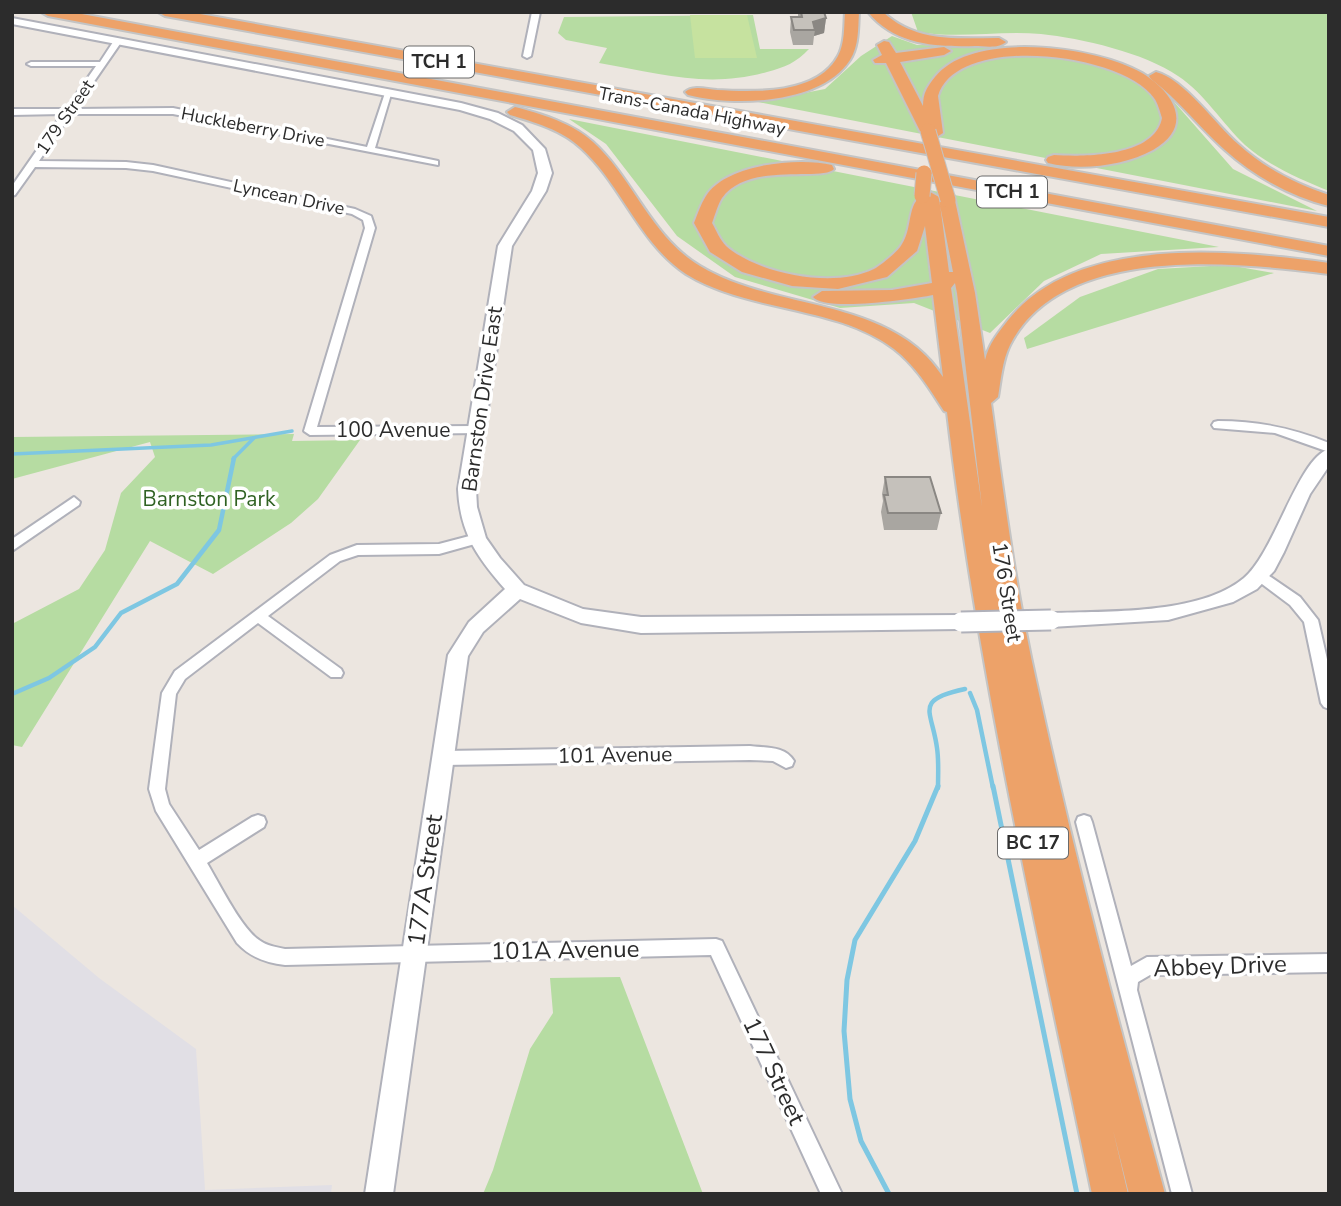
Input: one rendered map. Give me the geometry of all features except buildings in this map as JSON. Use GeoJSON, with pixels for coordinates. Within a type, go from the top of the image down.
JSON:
{"type":"FeatureCollection","features":[{"type":"Feature","properties":{"kind":"highway","name":"Trans-Canada Highway"},"geometry":{"type":"LineString","coordinates":[[48,12],[1329,251]]}},
{"type":"Feature","properties":{"kind":"highway","name":"Trans-Canada Highway"},"geometry":{"type":"LineString","coordinates":[[165,12],[1329,222]]}},
{"type":"Feature","properties":{"kind":"highway"},"geometry":{"type":"LineString","coordinates":[[183,12],[710,94],[772,94],[815,82],[839,66],[849,45],[854,12]]}},
{"type":"Feature","properties":{"kind":"highway","name":"176 Street"},"geometry":{"type":"LineString","coordinates":[[854,12],[885,59],[926,131],[938,158],[937,201]]}},
{"type":"Feature","properties":{"kind":"highway"},"geometry":{"type":"LineString","coordinates":[[875,12],[890,28],[923,40],[1021,43],[1087,50],[1123,60],[1148,71],[1178,92],[1245,159],[1282,181],[1329,201]]}},
{"type":"Feature","properties":{"kind":"highway","name":"176 Street"},"geometry":{"type":"LineString","coordinates":[[875,12],[885,59]]}},
{"type":"Feature","properties":{"kind":"highway"},"geometry":{"type":"LineString","coordinates":[[885,59],[1021,43]]}},
{"type":"Feature","properties":{"kind":"highway"},"geometry":{"type":"LineString","coordinates":[[469,57],[965,147],[1064,160],[1100,159],[1137,151],[1161,137],[1169,123],[1170,114],[1166,103],[1148,84],[1116,67],[1060,53],[1003,52],[968,60],[941,76],[932,90],[926,131]]}},
{"type":"Feature","properties":{"kind":"highway"},"geometry":{"type":"LineString","coordinates":[[358,71],[525,114],[584,142],[606,164],[658,238],[680,260],[710,279],[733,289],[866,325],[894,339],[930,370],[941,386],[959,425]]}},
{"type":"Feature","properties":{"kind":"highway","name":"176 Street"},"geometry":{"type":"LineString","coordinates":[[926,131],[924,173],[937,201],[966,293],[1007,601],[1037,749],[1087,966],[1145,1184]]}},
{"type":"Feature","properties":{"kind":"highway"},"geometry":{"type":"LineString","coordinates":[[937,201],[902,258],[881,271],[841,282],[792,281],[745,268],[718,250],[711,243],[704,227],[703,212],[707,203],[734,181],[754,173],[779,169],[816,168],[1329,262]]}},
{"type":"Feature","properties":{"kind":"highway"},"geometry":{"type":"LineString","coordinates":[[733,289],[780,296],[841,297],[929,292],[941,288],[950,280],[937,201]]}},
{"type":"Feature","properties":{"kind":"highway"},"geometry":{"type":"LineString","coordinates":[[984,426],[992,365],[1002,342],[1022,315],[1070,283],[1113,268],[1188,257],[1237,258],[1329,269]]}},
{"type":"Feature","properties":{"kind":"highway","name":"176 Street"},"geometry":{"type":"LineString","coordinates":[[941,288],[976,547],[1003,697],[1108,1188]]}},
{"type":"Feature","properties":{"kind":"street"},"geometry":{"type":"LineString","coordinates":[[527,56],[536,12]]}},
{"type":"Feature","properties":{"kind":"street","name":"Barnston Drive East"},"geometry":{"type":"LineString","coordinates":[[12,21],[481,112],[506,121],[532,140],[543,160],[544,180],[505,246],[467,489],[468,507],[478,539],[517,590],[581,616],[641,625],[1051,620],[1138,617],[1179,611],[1216,601],[1241,590],[1266,568],[1301,492],[1329,454]]}},
{"type":"Feature","properties":{"kind":"street","name":"179 Street"},"geometry":{"type":"LineString","coordinates":[[12,192],[118,41]]}},
{"type":"Feature","properties":{"kind":"street"},"geometry":{"type":"LineString","coordinates":[[31,64],[102,64]]}},
{"type":"Feature","properties":{"kind":"street"},"geometry":{"type":"LineString","coordinates":[[370,150],[389,93]]}},
{"type":"Feature","properties":{"kind":"street","name":"Huckleberry Drive"},"geometry":{"type":"LineString","coordinates":[[12,111],[173,111],[435,163]]}},
{"type":"Feature","properties":{"kind":"street","name":"Lyncean Drive"},"geometry":{"type":"LineString","coordinates":[[33,164],[126,164],[153,168],[355,212],[366,218],[370,228],[310,431]]}},
{"type":"Feature","properties":{"kind":"street"},"geometry":{"type":"LineString","coordinates":[[1217,425],[1261,425],[1278,428],[1329,448]]}},
{"type":"Feature","properties":{"kind":"street","name":"100 Avenue"},"geometry":{"type":"LineString","coordinates":[[310,431],[476,430]]}},
{"type":"Feature","properties":{"kind":"street"},"geometry":{"type":"LineString","coordinates":[[12,546],[74,502]]}},
{"type":"Feature","properties":{"kind":"street","name":"101A Avenue"},"geometry":{"type":"LineString","coordinates":[[478,539],[439,549],[357,550],[335,558],[180,676],[169,693],[158,794],[162,806],[243,937],[260,952],[285,957],[716,947]]}},
{"type":"Feature","properties":{"kind":"street"},"geometry":{"type":"LineString","coordinates":[[1259,574],[1295,601],[1311,620],[1329,704]]}},
{"type":"Feature","properties":{"kind":"street","name":"177A Street"},"geometry":{"type":"LineString","coordinates":[[379,1194],[458,655],[476,627],[517,590]]}},
{"type":"Feature","properties":{"kind":"street"},"geometry":{"type":"LineString","coordinates":[[257,615],[336,673]]}},
{"type":"Feature","properties":{"kind":"street","name":"101 Avenue"},"geometry":{"type":"LineString","coordinates":[[443,758],[750,753],[776,755],[786,761]]}},
{"type":"Feature","properties":{"kind":"street"},"geometry":{"type":"LineString","coordinates":[[197,860],[258,822]]}},
{"type":"Feature","properties":{"kind":"street"},"geometry":{"type":"LineString","coordinates":[[1084,822],[1182,1194]]}},
{"type":"Feature","properties":{"kind":"street","name":"177 Street"},"geometry":{"type":"LineString","coordinates":[[716,947],[832,1194]]}},
{"type":"Feature","properties":{"kind":"street","name":"Abbey Drive"},"geometry":{"type":"LineString","coordinates":[[1128,993],[1130,976],[1147,966],[1329,963]]}},
{"type":"Feature","properties":{"kind":"shaded area"},"geometry":{"type":"Polygon","coordinates":[[[12,905],[99,978],[196,1049],[205,1190],[332,1185],[331,1194],[12,1194],[12,905]]]}},
{"type":"Feature","properties":{"kind":"green space"},"geometry":{"type":"Polygon","coordinates":[[[911,12],[1329,12],[1329,191],[1254,153],[1187,83],[1148,60],[1093,43],[1041,34],[949,35],[918,32],[911,12]]]}},
{"type":"Feature","properties":{"kind":"green space"},"geometry":{"type":"Polygon","coordinates":[[[690,15],[747,15],[757,58],[695,58],[690,15]]]}},
{"type":"Feature","properties":{"kind":"green space"},"geometry":{"type":"Polygon","coordinates":[[[753,15],[760,49],[809,49],[790,64],[767,72],[724,79],[683,78],[599,63],[607,48],[566,40],[558,33],[564,17],[753,15]]]}},
{"type":"Feature","properties":{"kind":"green space"},"geometry":{"type":"Polygon","coordinates":[[[892,36],[917,45],[1010,46],[1088,53],[1153,78],[1233,169],[1317,211],[758,102],[825,89],[861,56],[892,36]]]}},
{"type":"Feature","properties":{"kind":"green space"},"geometry":{"type":"Polygon","coordinates":[[[569,119],[1219,247],[1101,254],[1044,281],[990,333],[914,303],[840,308],[735,277],[677,236],[606,144],[569,119]]]}},
{"type":"Feature","properties":{"kind":"green space"},"geometry":{"type":"Polygon","coordinates":[[[1228,265],[1274,273],[1027,349],[1024,338],[1080,297],[1158,269],[1228,265]]]}},
{"type":"Feature","properties":{"kind":"green space","name":"Barnston Park"},"geometry":{"type":"Polygon","coordinates":[[[294,434],[292,441],[360,440],[318,499],[291,523],[213,574],[150,541],[22,747],[12,745],[12,624],[79,589],[105,550],[121,493],[155,457],[150,442],[12,479],[12,437],[294,434]]]}},
{"type":"Feature","properties":{"kind":"green space"},"geometry":{"type":"Polygon","coordinates":[[[620,977],[703,1194],[483,1194],[493,1170],[530,1049],[553,1013],[550,978],[620,977]]]}},
{"type":"Feature","properties":{"kind":"waterway"},"geometry":{"type":"LineString","coordinates":[[12,454],[211,445],[292,431]]}},
{"type":"Feature","properties":{"kind":"waterway"},"geometry":{"type":"LineString","coordinates":[[234,458],[254,438]]}},
{"type":"Feature","properties":{"kind":"waterway"},"geometry":{"type":"LineString","coordinates":[[12,694],[49,678],[95,647],[121,613],[177,584],[219,530],[234,458]]}},
{"type":"Feature","properties":{"kind":"waterway"},"geometry":{"type":"LineString","coordinates":[[938,786],[938,753],[930,708],[932,702],[938,698],[965,689]]}},
{"type":"Feature","properties":{"kind":"waterway"},"geometry":{"type":"LineString","coordinates":[[970,693],[977,710],[993,788]]}},
{"type":"Feature","properties":{"kind":"waterway"},"geometry":{"type":"LineString","coordinates":[[889,1194],[861,1141],[850,1099],[844,1031],[847,980],[855,940],[915,841],[938,786]]}},
{"type":"Feature","properties":{"kind":"waterway"},"geometry":{"type":"LineString","coordinates":[[993,786],[1077,1194]]}}]}
